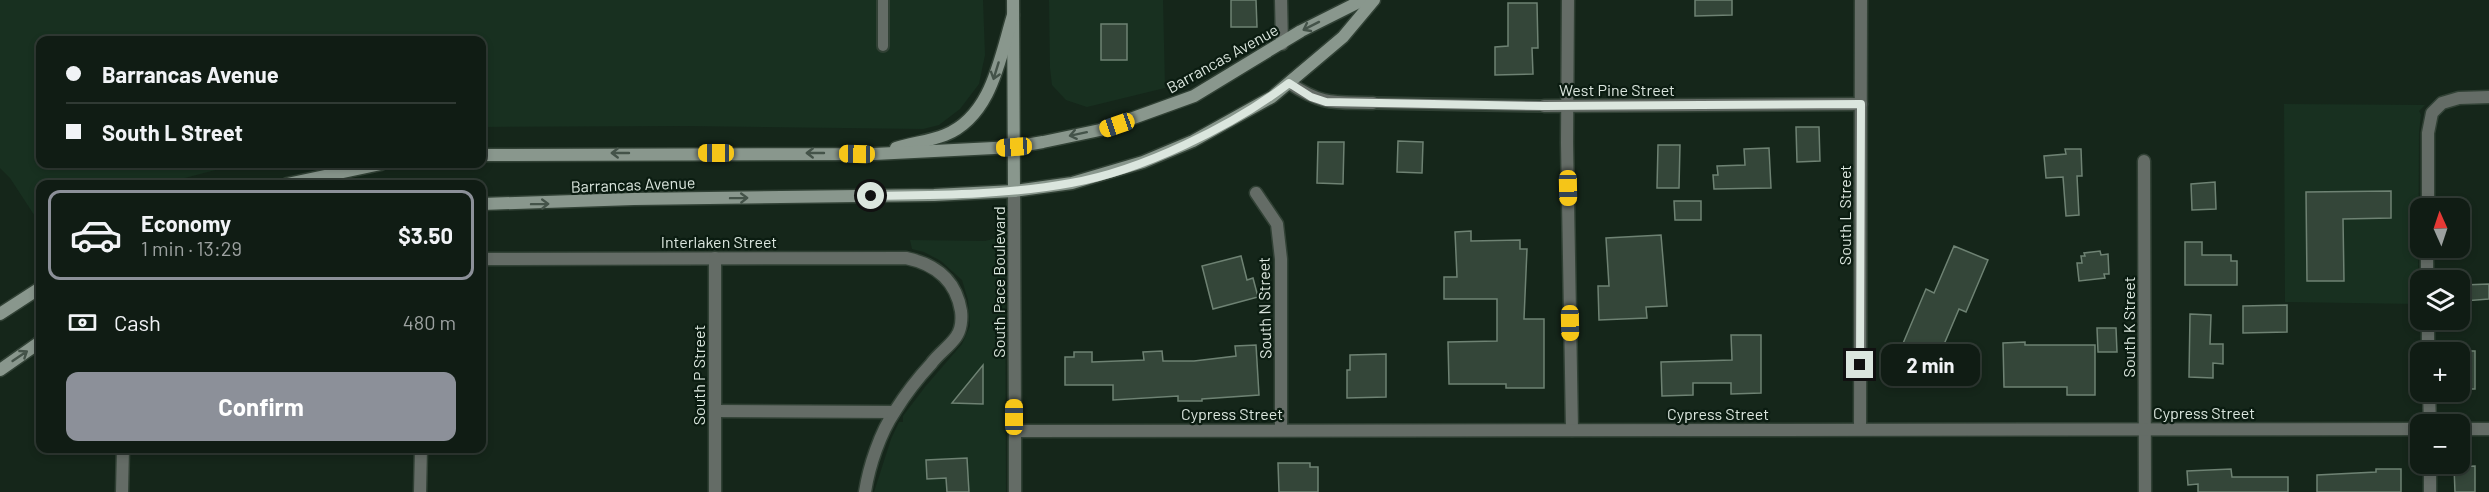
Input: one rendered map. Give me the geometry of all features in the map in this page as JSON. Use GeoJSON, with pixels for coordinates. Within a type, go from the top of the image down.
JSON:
{"type":"FeatureCollection","features":[{"type":"Feature","properties":{"kind":"main road","name":"South Pace Boulevard"},"geometry":{"type":"LineString","coordinates":[[1013,0],[1014,191]]}},
{"type":"Feature","properties":{"kind":"main road","name":"Barrancas Avenue"},"geometry":{"type":"LineString","coordinates":[[486,155],[874,154],[1014,147],[1100,130],[1194,96],[1301,31],[1363,0]]}},
{"type":"Feature","properties":{"kind":"main road","name":"Barrancas Avenue"},"geometry":{"type":"LineString","coordinates":[[486,204],[634,199],[894,196],[1014,191],[1072,183],[1143,162],[1192,141],[1272,97],[1343,37],[1374,0]]}},
{"type":"Feature","properties":{"kind":"main road"},"geometry":{"type":"LineString","coordinates":[[874,154],[946,135],[960,127],[979,110],[991,87],[1013,15]]}},
{"type":"Feature","properties":{"kind":"main road"},"geometry":{"type":"LineString","coordinates":[[304,180],[356,168]]}},
{"type":"Feature","properties":{"kind":"main road"},"geometry":{"type":"LineString","coordinates":[[0,314],[36,291]]}},
{"type":"Feature","properties":{"kind":"main road"},"geometry":{"type":"LineString","coordinates":[[0,370],[36,345]]}},
{"type":"Feature","properties":{"kind":"street"},"geometry":{"type":"LineString","coordinates":[[1281,0],[1282,44]]}},
{"type":"Feature","properties":{"kind":"street"},"geometry":{"type":"LineString","coordinates":[[1568,0],[1572,430]]}},
{"type":"Feature","properties":{"kind":"street","name":"South L Street"},"geometry":{"type":"LineString","coordinates":[[1860,429],[1861,0]]}},
{"type":"Feature","properties":{"kind":"street"},"geometry":{"type":"LineString","coordinates":[[1289,83],[1311,97],[1326,102],[1374,103]]}},
{"type":"Feature","properties":{"kind":"street"},"geometry":{"type":"LineString","coordinates":[[2428,198],[2428,134],[2432,113],[2442,103],[2459,98],[2489,98]]}},
{"type":"Feature","properties":{"kind":"street","name":"West Pine Street"},"geometry":{"type":"LineString","coordinates":[[1544,106],[1861,104]]}},
{"type":"Feature","properties":{"kind":"street","name":"South K Street"},"geometry":{"type":"LineString","coordinates":[[2144,161],[2145,492]]}},
{"type":"Feature","properties":{"kind":"street","name":"South Pace Boulevard"},"geometry":{"type":"LineString","coordinates":[[1014,191],[1015,492]]}},
{"type":"Feature","properties":{"kind":"street","name":"South N Street"},"geometry":{"type":"LineString","coordinates":[[1256,193],[1277,224],[1281,259],[1281,429]]}},
{"type":"Feature","properties":{"kind":"street","name":"South P Street"},"geometry":{"type":"LineString","coordinates":[[715,492],[716,258]]}},
{"type":"Feature","properties":{"kind":"street","name":"Interlaken Street"},"geometry":{"type":"LineString","coordinates":[[486,259],[906,258],[921,261],[938,270],[949,281],[959,302],[961,315],[956,336],[931,363],[894,412]]}},
{"type":"Feature","properties":{"kind":"street"},"geometry":{"type":"LineString","coordinates":[[714,411],[894,412],[876,452],[865,492]]}},
{"type":"Feature","properties":{"kind":"street","name":"Cypress Street"},"geometry":{"type":"LineString","coordinates":[[1015,431],[2410,429]]}},
{"type":"Feature","properties":{"kind":"street"},"geometry":{"type":"LineString","coordinates":[[2470,429],[2489,429]]}},
{"type":"Feature","properties":{"kind":"street"},"geometry":{"type":"LineString","coordinates":[[122,492],[123,453]]}},
{"type":"Feature","properties":{"kind":"street"},"geometry":{"type":"LineString","coordinates":[[420,492],[421,453]]}},
{"type":"Feature","properties":{"kind":"street"},"geometry":{"type":"LineString","coordinates":[[2430,474],[2430,492]]}},
{"type":"Feature","properties":{"kind":"lane"},"geometry":{"type":"LineString","coordinates":[[883,46],[884,0]]}},
{"type":"Feature","properties":{"kind":"lane","name":"West Pine Street"},"geometry":{"type":"LineString","coordinates":[[1374,103],[1544,106]]}},
{"type":"Feature","properties":{"kind":"shaded area"},"geometry":{"type":"Polygon","coordinates":[[[0,0],[983,0],[985,55],[979,84],[960,109],[939,125],[923,129],[686,126],[486,127],[486,36],[36,36],[36,168],[223,168],[177,180],[36,180],[36,218],[10,178],[0,168],[0,0]]]}},
{"type":"Feature","properties":{"kind":"shaded area"},"geometry":{"type":"Polygon","coordinates":[[[1049,0],[1163,0],[1165,88],[1087,107],[1066,100],[1052,85],[1049,0]]]}},
{"type":"Feature","properties":{"kind":"shaded area"},"geometry":{"type":"Polygon","coordinates":[[[2284,104],[2425,105],[2419,111],[2421,115],[2419,198],[2410,198],[2410,258],[2418,258],[2418,270],[2410,270],[2410,304],[2285,302],[2284,104]]]}},
{"type":"Feature","properties":{"kind":"shaded area"},"geometry":{"type":"Polygon","coordinates":[[[1005,236],[1006,492],[874,492],[891,439],[899,422],[903,422],[903,416],[962,344],[970,326],[968,300],[962,280],[941,261],[924,252],[912,249],[910,240],[985,241],[1005,236]]]}},
{"type":"Feature","properties":{"kind":"building"},"geometry":{"type":"Polygon","coordinates":[[[1231,0],[1256,0],[1257,27],[1231,27],[1231,0]]]}},
{"type":"Feature","properties":{"kind":"building"},"geometry":{"type":"Polygon","coordinates":[[[1695,0],[1732,0],[1732,15],[1695,16],[1695,0]]]}},
{"type":"Feature","properties":{"kind":"building"},"geometry":{"type":"Polygon","coordinates":[[[1508,3],[1537,3],[1538,48],[1532,48],[1533,74],[1495,75],[1495,47],[1508,46],[1508,3]]]}},
{"type":"Feature","properties":{"kind":"building"},"geometry":{"type":"Polygon","coordinates":[[[1101,24],[1127,24],[1127,60],[1101,60],[1101,24]]]}},
{"type":"Feature","properties":{"kind":"building"},"geometry":{"type":"Polygon","coordinates":[[[1796,127],[1819,127],[1820,161],[1797,162],[1796,127]]]}},
{"type":"Feature","properties":{"kind":"building"},"geometry":{"type":"Polygon","coordinates":[[[1398,141],[1423,142],[1422,173],[1397,172],[1398,141]]]}},
{"type":"Feature","properties":{"kind":"building"},"geometry":{"type":"Polygon","coordinates":[[[1318,142],[1344,142],[1343,184],[1317,183],[1318,142]]]}},
{"type":"Feature","properties":{"kind":"building"},"geometry":{"type":"Polygon","coordinates":[[[1658,145],[1680,145],[1679,188],[1657,188],[1658,145]]]}},
{"type":"Feature","properties":{"kind":"building"},"geometry":{"type":"Polygon","coordinates":[[[1769,148],[1771,188],[1714,189],[1713,175],[1718,175],[1717,166],[1745,165],[1744,149],[1769,148]]]}},
{"type":"Feature","properties":{"kind":"building"},"geometry":{"type":"Polygon","coordinates":[[[2065,149],[2081,149],[2082,176],[2077,176],[2079,215],[2066,216],[2063,177],[2046,178],[2044,156],[2066,154],[2065,149]]]}},
{"type":"Feature","properties":{"kind":"building"},"geometry":{"type":"Polygon","coordinates":[[[2215,182],[2216,209],[2192,210],[2191,184],[2215,182]]]}},
{"type":"Feature","properties":{"kind":"building"},"geometry":{"type":"Polygon","coordinates":[[[2391,191],[2391,218],[2343,219],[2344,281],[2307,281],[2306,192],[2391,191]]]}},
{"type":"Feature","properties":{"kind":"building"},"geometry":{"type":"Polygon","coordinates":[[[1674,201],[1701,201],[1701,220],[1675,220],[1674,201]]]}},
{"type":"Feature","properties":{"kind":"building"},"geometry":{"type":"Polygon","coordinates":[[[1471,231],[1471,241],[1520,240],[1520,249],[1527,249],[1524,319],[1544,319],[1544,388],[1506,388],[1506,384],[1449,384],[1448,342],[1497,341],[1497,299],[1444,299],[1444,277],[1457,277],[1455,232],[1471,231]]]}},
{"type":"Feature","properties":{"kind":"building"},"geometry":{"type":"Polygon","coordinates":[[[1661,235],[1667,306],[1646,307],[1647,318],[1599,320],[1598,286],[1609,286],[1606,238],[1661,235]]]}},
{"type":"Feature","properties":{"kind":"building"},"geometry":{"type":"Polygon","coordinates":[[[2185,242],[2202,242],[2202,255],[2231,255],[2231,261],[2237,261],[2237,285],[2185,285],[2185,242]]]}},
{"type":"Feature","properties":{"kind":"building"},"geometry":{"type":"Polygon","coordinates":[[[1954,246],[1988,260],[1966,312],[1959,309],[1928,382],[1893,367],[1926,289],[1934,293],[1954,246]]]}},
{"type":"Feature","properties":{"kind":"building"},"geometry":{"type":"Polygon","coordinates":[[[2100,251],[2101,255],[2108,254],[2109,274],[2104,274],[2105,278],[2079,281],[2077,263],[2082,263],[2081,256],[2085,256],[2084,253],[2100,251]]]}},
{"type":"Feature","properties":{"kind":"building"},"geometry":{"type":"Polygon","coordinates":[[[1241,256],[1247,280],[1253,278],[1258,297],[1213,309],[1202,266],[1241,256]]]}},
{"type":"Feature","properties":{"kind":"building"},"geometry":{"type":"Polygon","coordinates":[[[2489,284],[2489,299],[2470,301],[2470,285],[2489,284]]]}},
{"type":"Feature","properties":{"kind":"building"},"geometry":{"type":"Polygon","coordinates":[[[2287,305],[2287,332],[2243,333],[2243,306],[2287,305]]]}},
{"type":"Feature","properties":{"kind":"building"},"geometry":{"type":"Polygon","coordinates":[[[2190,314],[2211,315],[2210,344],[2223,344],[2223,364],[2213,363],[2213,378],[2189,377],[2190,314]]]}},
{"type":"Feature","properties":{"kind":"building"},"geometry":{"type":"Polygon","coordinates":[[[2097,328],[2116,328],[2117,352],[2098,352],[2097,328]]]}},
{"type":"Feature","properties":{"kind":"building"},"geometry":{"type":"Polygon","coordinates":[[[1731,335],[1761,335],[1761,393],[1731,394],[1731,383],[1693,383],[1693,395],[1662,396],[1661,362],[1732,360],[1731,335]]]}},
{"type":"Feature","properties":{"kind":"building"},"geometry":{"type":"Polygon","coordinates":[[[2025,342],[2025,345],[2095,345],[2095,395],[2067,395],[2067,387],[2004,387],[2003,343],[2025,342]]]}},
{"type":"Feature","properties":{"kind":"building"},"geometry":{"type":"Polygon","coordinates":[[[1256,345],[1259,395],[1202,399],[1202,401],[1178,401],[1178,396],[1113,400],[1113,385],[1065,385],[1065,357],[1074,357],[1074,352],[1092,352],[1092,362],[1144,360],[1143,352],[1162,351],[1163,361],[1194,361],[1236,356],[1235,346],[1256,345]]]}},
{"type":"Feature","properties":{"kind":"building"},"geometry":{"type":"Polygon","coordinates":[[[2470,351],[2475,351],[2475,389],[2470,389],[2470,351]]]}},
{"type":"Feature","properties":{"kind":"building"},"geometry":{"type":"Polygon","coordinates":[[[1386,354],[1386,397],[1347,398],[1347,370],[1350,370],[1350,355],[1386,354]]]}},
{"type":"Feature","properties":{"kind":"building"},"geometry":{"type":"Polygon","coordinates":[[[983,365],[983,404],[952,403],[983,365]]]}},
{"type":"Feature","properties":{"kind":"building"},"geometry":{"type":"Polygon","coordinates":[[[967,458],[969,492],[947,492],[946,478],[927,479],[926,460],[967,458]]]}},
{"type":"Feature","properties":{"kind":"building"},"geometry":{"type":"Polygon","coordinates":[[[1278,463],[1310,463],[1310,467],[1318,467],[1318,492],[1279,492],[1278,463]]]}},
{"type":"Feature","properties":{"kind":"building"},"geometry":{"type":"Polygon","coordinates":[[[2470,466],[2475,466],[2475,492],[2455,492],[2454,474],[2470,474],[2470,466]]]}},
{"type":"Feature","properties":{"kind":"building"},"geometry":{"type":"Polygon","coordinates":[[[2231,469],[2232,477],[2288,477],[2288,492],[2198,492],[2198,484],[2188,485],[2187,471],[2231,469]]]}},
{"type":"Feature","properties":{"kind":"building"},"geometry":{"type":"Polygon","coordinates":[[[2376,469],[2401,469],[2401,492],[2317,492],[2317,475],[2376,472],[2376,469]]]}},
{"type":"Feature","properties":{"kind":"route"},"geometry":{"type":"LineString","coordinates":[[871,196],[1014,191],[1094,178],[1143,162],[1192,141],[1272,97],[1289,83],[1311,97],[1326,102],[1544,106],[1861,104],[1860,365]]}}]}
